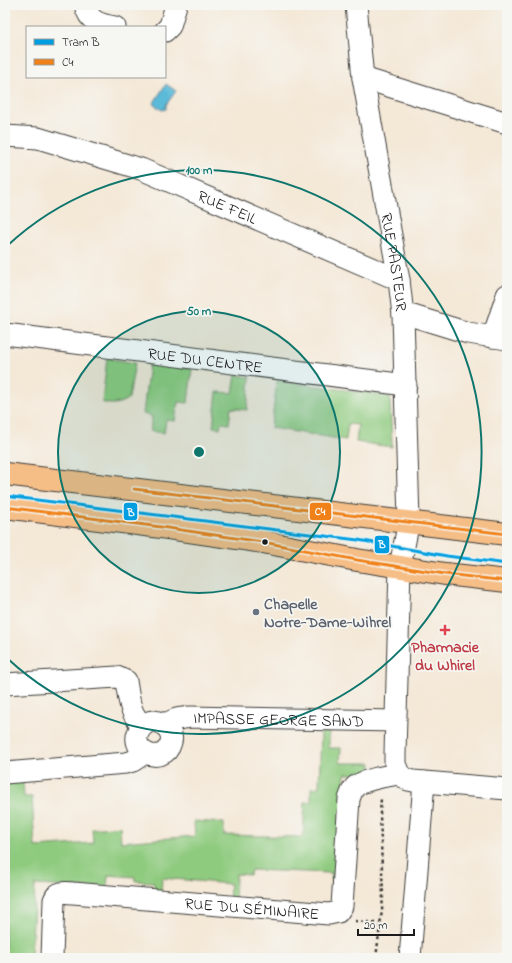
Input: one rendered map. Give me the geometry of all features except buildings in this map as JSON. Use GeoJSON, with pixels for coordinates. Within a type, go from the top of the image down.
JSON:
{"type":"FeatureCollection","features":[{"type":"Feature","properties":{"kind":"main road"},"geometry":{"type":"LineString","coordinates":[[5,474],[231,500],[361,517],[409,521],[507,534]]}},
{"type":"Feature","properties":{"kind":"main road"},"geometry":{"type":"LineString","coordinates":[[5,507],[263,542],[357,560],[445,574],[507,581]]}},
{"type":"Feature","properties":{"kind":"street"},"geometry":{"type":"LineString","coordinates":[[85,5],[87,13],[96,22],[111,26]]}},
{"type":"Feature","properties":{"kind":"street"},"geometry":{"type":"LineString","coordinates":[[166,30],[170,26],[176,5]]}},
{"type":"Feature","properties":{"kind":"street","name":"RUE PASTEUR"},"geometry":{"type":"LineString","coordinates":[[356,5],[363,78],[399,280],[403,315],[409,521],[400,566],[395,721],[395,764],[399,774]]}},
{"type":"Feature","properties":{"kind":"street"},"geometry":{"type":"LineString","coordinates":[[363,78],[507,123]]}},
{"type":"Feature","properties":{"kind":"street","name":"RUE FEIL"},"geometry":{"type":"LineString","coordinates":[[5,136],[38,138],[141,169],[399,280]]}},
{"type":"Feature","properties":{"kind":"street"},"geometry":{"type":"LineString","coordinates":[[403,315],[413,316],[468,333],[500,338],[507,296]]}},
{"type":"Feature","properties":{"kind":"street","name":"RUE DU CENTRE"},"geometry":{"type":"LineString","coordinates":[[5,334],[406,385]]}},
{"type":"Feature","properties":{"kind":"street"},"geometry":{"type":"LineString","coordinates":[[5,684],[118,677],[126,681],[131,710],[138,721],[143,725],[137,737],[140,749],[145,753]]}},
{"type":"Feature","properties":{"kind":"street","name":"IMPASSE GEORGE SAND"},"geometry":{"type":"LineString","coordinates":[[164,724],[177,719],[190,717],[395,721]]}},
{"type":"Feature","properties":{"kind":"street","name":"IMPASSE GEORGE SAND"},"geometry":{"type":"LineString","coordinates":[[5,773],[126,763],[133,761],[145,753],[158,755],[164,752],[169,747],[171,741],[171,734],[168,728],[164,724],[153,721],[143,725]]}},
{"type":"Feature","properties":{"kind":"street"},"geometry":{"type":"LineString","coordinates":[[399,774],[408,780],[507,789]]}},
{"type":"Feature","properties":{"kind":"street","name":"RUE DU SÉMINAIRE"},"geometry":{"type":"LineString","coordinates":[[52,958],[54,900],[59,893],[329,914],[338,912],[342,906],[349,799],[351,792],[356,786],[362,783],[399,774]]}},
{"type":"Feature","properties":{"kind":"street"},"geometry":{"type":"LineString","coordinates":[[410,958],[424,782]]}},
{"type":"Feature","properties":{"kind":"path"},"geometry":{"type":"LineString","coordinates":[[376,958],[383,896],[380,802],[386,787],[399,774]]}},
{"type":"Feature","properties":{"kind":"green space"},"geometry":{"type":"Polygon","coordinates":[[[107,358],[135,363],[129,398],[116,404],[102,402],[107,358]]]}},
{"type":"Feature","properties":{"kind":"green space"},"geometry":{"type":"Polygon","coordinates":[[[149,364],[192,369],[188,403],[178,402],[175,421],[166,420],[164,433],[150,431],[152,416],[143,414],[149,364]]]}},
{"type":"Feature","properties":{"kind":"green space"},"geometry":{"type":"Polygon","coordinates":[[[236,375],[250,377],[247,410],[231,408],[229,424],[221,423],[220,428],[213,427],[217,392],[233,393],[236,375]]]}},
{"type":"Feature","properties":{"kind":"green space"},"geometry":{"type":"Polygon","coordinates":[[[277,381],[390,396],[392,447],[356,442],[358,425],[348,424],[346,440],[271,428],[277,381]]]}},
{"type":"Feature","properties":{"kind":"green space"},"geometry":{"type":"Polygon","coordinates":[[[321,732],[329,732],[329,748],[341,748],[340,763],[371,763],[370,774],[345,774],[338,891],[331,891],[332,873],[251,870],[250,875],[236,874],[235,904],[229,903],[230,884],[162,878],[161,894],[154,893],[154,882],[135,881],[135,877],[108,875],[107,889],[35,885],[31,958],[5,958],[5,783],[23,781],[24,797],[32,797],[35,847],[93,843],[92,829],[120,826],[121,842],[195,836],[194,821],[224,823],[224,835],[303,837],[305,802],[311,802],[311,788],[319,787],[321,732]]]}},
{"type":"Feature","properties":{"kind":"water"},"geometry":{"type":"Polygon","coordinates":[[[166,84],[176,91],[166,105],[166,109],[162,110],[153,104],[166,84]]]}},
{"type":"Feature","properties":{"kind":"tram line","name":"B"},"geometry":{"type":"LineString","coordinates":[[5,496],[358,540],[447,556],[507,564]]}},
{"type":"Feature","properties":{"kind":"transit line","name":"C4"},"geometry":{"type":"LineString","coordinates":[[134,489],[507,534]]}},
{"type":"Feature","properties":{"kind":"transit line","name":"C4"},"geometry":{"type":"LineString","coordinates":[[5,507],[263,542],[357,560],[445,574],[507,581]]}},
{"type":"Feature","properties":{"kind":"place","name":"Chapelle Notre-Dame-Wihrel"},"geometry":{"type":"Point","coordinates":[256,612]}},
{"type":"Feature","properties":{"kind":"place","name":"Pharmacie du Whirel"},"geometry":{"type":"Point","coordinates":[445,630]}}]}
